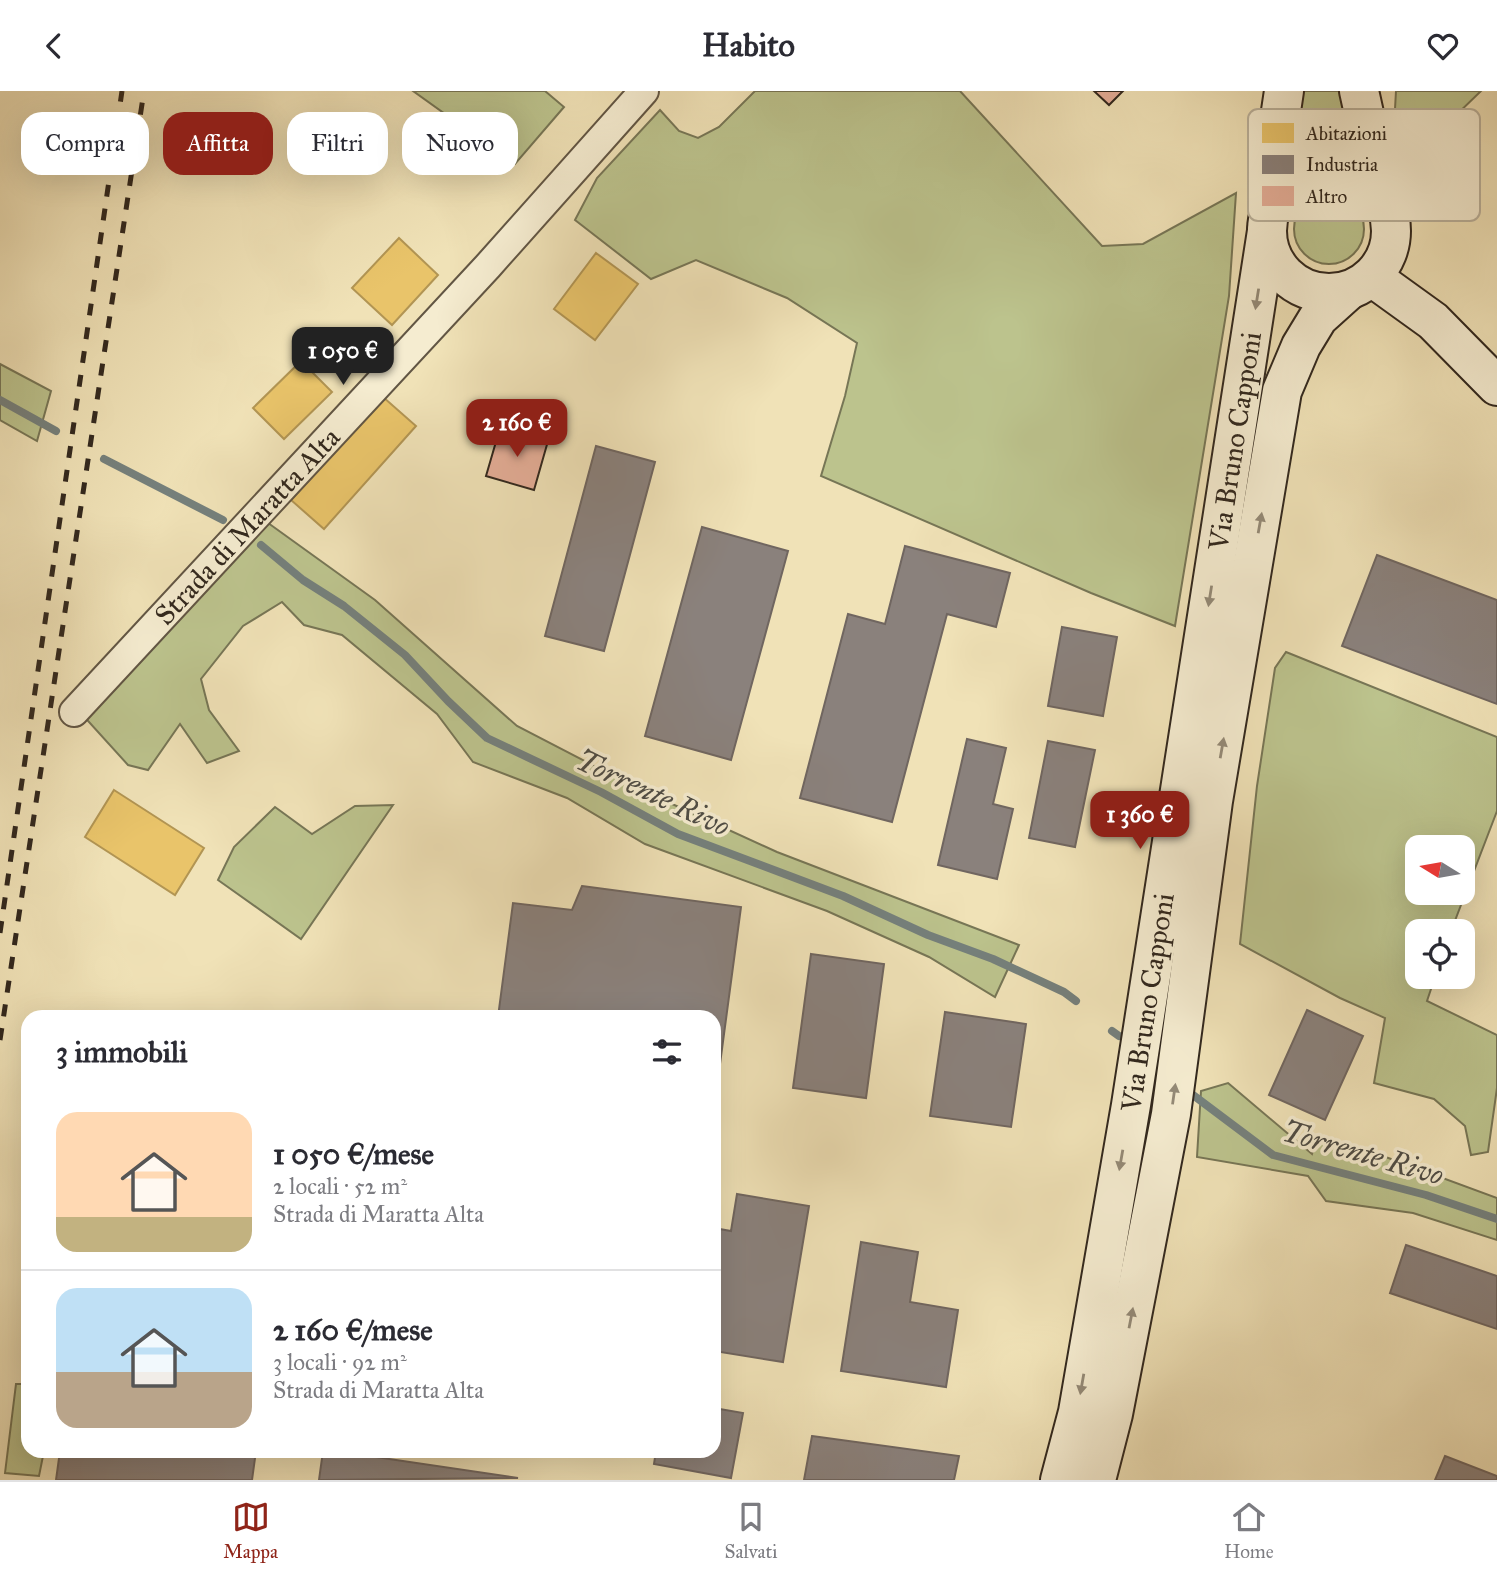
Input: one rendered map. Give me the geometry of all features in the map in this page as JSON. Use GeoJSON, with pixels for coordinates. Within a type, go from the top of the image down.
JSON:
{"type":"FeatureCollection","features":[{"type":"Feature","properties":{"kind":"main road","name":"Via Bruno Capponi"},"geometry":{"type":"LineString","coordinates":[[1281,109],[1284,91]]}},
{"type":"Feature","properties":{"kind":"main road"},"geometry":{"type":"LineString","coordinates":[[1359,91],[1363,109]]}},
{"type":"Feature","properties":{"kind":"main road","name":"Via Bruno Capponi"},"geometry":{"type":"LineString","coordinates":[[1060,1480],[1078,1412],[1131,1105],[1269,221]]}},
{"type":"Feature","properties":{"kind":"main road"},"geometry":{"type":"LineString","coordinates":[[1269,221],[1270,251],[1279,268],[1292,282],[1310,291],[1328,294],[1360,284],[1385,260],[1391,240],[1391,221]]}},
{"type":"Feature","properties":{"kind":"main road","name":"Via Bruno Capponi"},"geometry":{"type":"LineString","coordinates":[[1096,1480],[1112,1414],[1171,1114],[1213,801],[1282,391],[1301,346],[1318,318],[1360,284]]}},
{"type":"Feature","properties":{"kind":"main road"},"geometry":{"type":"LineString","coordinates":[[1360,284],[1433,321],[1497,386]]}},
{"type":"Feature","properties":{"kind":"street","name":"Strada di Maratta Alta"},"geometry":{"type":"LineString","coordinates":[[74,712],[488,266],[644,91]]}},
{"type":"Feature","properties":{"kind":"green space"},"geometry":{"type":"Polygon","coordinates":[[[413,91],[545,91],[564,107],[518,161],[518,112],[442,112],[413,91]]]}},
{"type":"Feature","properties":{"kind":"green space"},"geometry":{"type":"Polygon","coordinates":[[[755,91],[960,91],[1102,246],[1143,244],[1236,193],[1229,296],[1175,626],[1091,593],[821,476],[845,396],[857,343],[787,298],[696,260],[651,279],[575,220],[597,178],[660,110],[679,131],[698,138],[719,127],[755,91]]]}},
{"type":"Feature","properties":{"kind":"green space"},"geometry":{"type":"Polygon","coordinates":[[[1300,91],[1341,91],[1344,109],[1297,109],[1300,91]]]}},
{"type":"Feature","properties":{"kind":"green space"},"geometry":{"type":"Polygon","coordinates":[[[1396,91],[1481,91],[1462,109],[1395,109],[1396,91]]]}},
{"type":"Feature","properties":{"kind":"green space"},"geometry":{"type":"Polygon","coordinates":[[[1295,221],[1363,222],[1363,236],[1358,248],[1348,258],[1336,263],[1322,263],[1310,258],[1300,248],[1295,236],[1295,221]]]}},
{"type":"Feature","properties":{"kind":"green space"},"geometry":{"type":"Polygon","coordinates":[[[0,364],[51,391],[37,441],[0,420],[0,364]]]}},
{"type":"Feature","properties":{"kind":"green space"},"geometry":{"type":"Polygon","coordinates":[[[257,515],[375,600],[517,726],[633,786],[777,852],[1019,945],[995,997],[929,957],[827,911],[645,844],[567,798],[473,762],[437,714],[342,635],[304,625],[282,602],[243,626],[201,679],[209,710],[239,751],[207,763],[180,724],[148,770],[128,765],[79,711],[257,515]]]}},
{"type":"Feature","properties":{"kind":"green space"},"geometry":{"type":"Polygon","coordinates":[[[1286,652],[1497,737],[1497,811],[1475,868],[1475,835],[1405,835],[1405,905],[1461,905],[1456,919],[1405,919],[1405,989],[1431,989],[1427,1001],[1497,1035],[1497,1088],[1488,1152],[1471,1155],[1465,1126],[1434,1099],[1374,1083],[1385,1018],[1340,998],[1240,944],[1257,786],[1275,668],[1286,652]]]}},
{"type":"Feature","properties":{"kind":"green space"},"geometry":{"type":"Polygon","coordinates":[[[393,805],[301,939],[218,880],[234,847],[275,807],[312,834],[355,806],[393,805]]]}},
{"type":"Feature","properties":{"kind":"green space"},"geometry":{"type":"Polygon","coordinates":[[[1228,1083],[1312,1154],[1317,1135],[1364,1149],[1497,1198],[1497,1240],[1413,1213],[1326,1201],[1308,1176],[1197,1157],[1201,1091],[1228,1083]]]}},
{"type":"Feature","properties":{"kind":"green space"},"geometry":{"type":"Polygon","coordinates":[[[16,1384],[21,1384],[21,1458],[43,1458],[39,1476],[5,1473],[16,1384]]]}},
{"type":"Feature","properties":{"kind":"building: Abitazioni"},"geometry":{"type":"Polygon","coordinates":[[[399,238],[438,275],[392,325],[352,288],[399,238]]]}},
{"type":"Feature","properties":{"kind":"building: Abitazioni"},"geometry":{"type":"Polygon","coordinates":[[[596,253],[638,284],[595,340],[554,309],[596,253]]]}},
{"type":"Feature","properties":{"kind":"building: Abitazioni"},"geometry":{"type":"Polygon","coordinates":[[[301,361],[332,392],[284,439],[253,408],[301,361]]]}},
{"type":"Feature","properties":{"kind":"building: Abitazioni"},"geometry":{"type":"Polygon","coordinates":[[[383,397],[416,426],[324,529],[291,500],[383,397]]]}},
{"type":"Feature","properties":{"kind":"building: Abitazioni"},"geometry":{"type":"Polygon","coordinates":[[[114,790],[204,848],[175,895],[85,837],[114,790]]]}},
{"type":"Feature","properties":{"kind":"building: Industria"},"geometry":{"type":"Polygon","coordinates":[[[596,446],[655,462],[604,651],[545,636],[596,446]]]}},
{"type":"Feature","properties":{"kind":"building: Industria"},"geometry":{"type":"Polygon","coordinates":[[[702,527],[788,551],[731,760],[645,736],[702,527]]]}},
{"type":"Feature","properties":{"kind":"building: Industria"},"geometry":{"type":"Polygon","coordinates":[[[905,546],[1010,573],[996,627],[947,614],[892,822],[800,798],[848,614],[885,624],[905,546]]]}},
{"type":"Feature","properties":{"kind":"building: Industria"},"geometry":{"type":"Polygon","coordinates":[[[1377,555],[1497,600],[1497,704],[1342,646],[1377,555]]]}},
{"type":"Feature","properties":{"kind":"building: Industria"},"geometry":{"type":"Polygon","coordinates":[[[1062,627],[1117,637],[1103,716],[1048,706],[1062,627]]]}},
{"type":"Feature","properties":{"kind":"building: Industria"},"geometry":{"type":"Polygon","coordinates":[[[967,739],[1006,748],[993,804],[1013,809],[997,879],[938,865],[967,739]]]}},
{"type":"Feature","properties":{"kind":"building: Industria"},"geometry":{"type":"Polygon","coordinates":[[[1048,741],[1095,750],[1075,847],[1029,838],[1048,741]]]}},
{"type":"Feature","properties":{"kind":"building: Industria"},"geometry":{"type":"Polygon","coordinates":[[[582,886],[741,907],[721,1057],[721,1010],[499,1010],[513,903],[572,910],[582,886]]]}},
{"type":"Feature","properties":{"kind":"building: Industria"},"geometry":{"type":"Polygon","coordinates":[[[811,954],[884,964],[866,1098],[793,1088],[811,954]]]}},
{"type":"Feature","properties":{"kind":"building: Industria"},"geometry":{"type":"Polygon","coordinates":[[[1307,1010],[1363,1036],[1325,1120],[1269,1095],[1307,1010]]]}},
{"type":"Feature","properties":{"kind":"building: Industria"},"geometry":{"type":"Polygon","coordinates":[[[945,1012],[1026,1024],[1011,1127],[930,1116],[945,1012]]]}},
{"type":"Feature","properties":{"kind":"building: Industria"},"geometry":{"type":"Polygon","coordinates":[[[737,1194],[809,1206],[783,1362],[721,1352],[721,1229],[731,1231],[737,1194]]]}},
{"type":"Feature","properties":{"kind":"building: Industria"},"geometry":{"type":"Polygon","coordinates":[[[861,1242],[918,1252],[910,1302],[958,1310],[946,1387],[841,1371],[861,1242]]]}},
{"type":"Feature","properties":{"kind":"building: Industria"},"geometry":{"type":"Polygon","coordinates":[[[1406,1245],[1497,1276],[1497,1329],[1390,1293],[1406,1245]]]}},
{"type":"Feature","properties":{"kind":"building: Industria"},"geometry":{"type":"Polygon","coordinates":[[[721,1409],[743,1413],[731,1478],[654,1464],[655,1458],[721,1458],[721,1409]]]}},
{"type":"Feature","properties":{"kind":"building: Industria"},"geometry":{"type":"Polygon","coordinates":[[[812,1436],[959,1456],[954,1480],[804,1480],[812,1436]]]}},
{"type":"Feature","properties":{"kind":"building: Industria"},"geometry":{"type":"Polygon","coordinates":[[[1445,1456],[1497,1476],[1497,1480],[1435,1480],[1445,1456]]]}},
{"type":"Feature","properties":{"kind":"building: Industria"},"geometry":{"type":"Polygon","coordinates":[[[59,1458],[255,1458],[252,1480],[56,1480],[59,1458]]]}},
{"type":"Feature","properties":{"kind":"building: Industria"},"geometry":{"type":"Polygon","coordinates":[[[322,1458],[382,1458],[518,1478],[319,1480],[322,1458]]]}},
{"type":"Feature","properties":{"kind":"building: Altro"},"geometry":{"type":"Polygon","coordinates":[[[1094,91],[1123,91],[1109,105],[1094,91]]]}},
{"type":"Feature","properties":{"kind":"building: Altro"},"geometry":{"type":"Polygon","coordinates":[[[500,428],[548,441],[534,490],[486,476],[500,428]]]}},
{"type":"Feature","properties":{"kind":"waterway","name":"Torrente Rivo"},"geometry":{"type":"LineString","coordinates":[[0,400],[56,431]]}},
{"type":"Feature","properties":{"kind":"waterway","name":"Torrente Rivo"},"geometry":{"type":"LineString","coordinates":[[104,459],[223,520]]}},
{"type":"Feature","properties":{"kind":"waterway","name":"Torrente Rivo"},"geometry":{"type":"LineString","coordinates":[[261,545],[303,580],[344,606],[405,655],[487,738],[601,792],[678,834],[843,896],[928,935],[993,959],[1064,992],[1076,1001]]}},
{"type":"Feature","properties":{"kind":"waterway","name":"Torrente Rivo"},"geometry":{"type":"LineString","coordinates":[[1112,1031],[1119,1036]]}},
{"type":"Feature","properties":{"kind":"waterway","name":"Torrente Rivo"},"geometry":{"type":"LineString","coordinates":[[1189,1092],[1273,1155],[1426,1195],[1497,1219]]}},
{"type":"Feature","properties":{"kind":"railway"},"geometry":{"type":"LineString","coordinates":[[0,933],[122,91]]}},
{"type":"Feature","properties":{"kind":"railway"},"geometry":{"type":"LineString","coordinates":[[0,1040],[144,91]]}}]}
